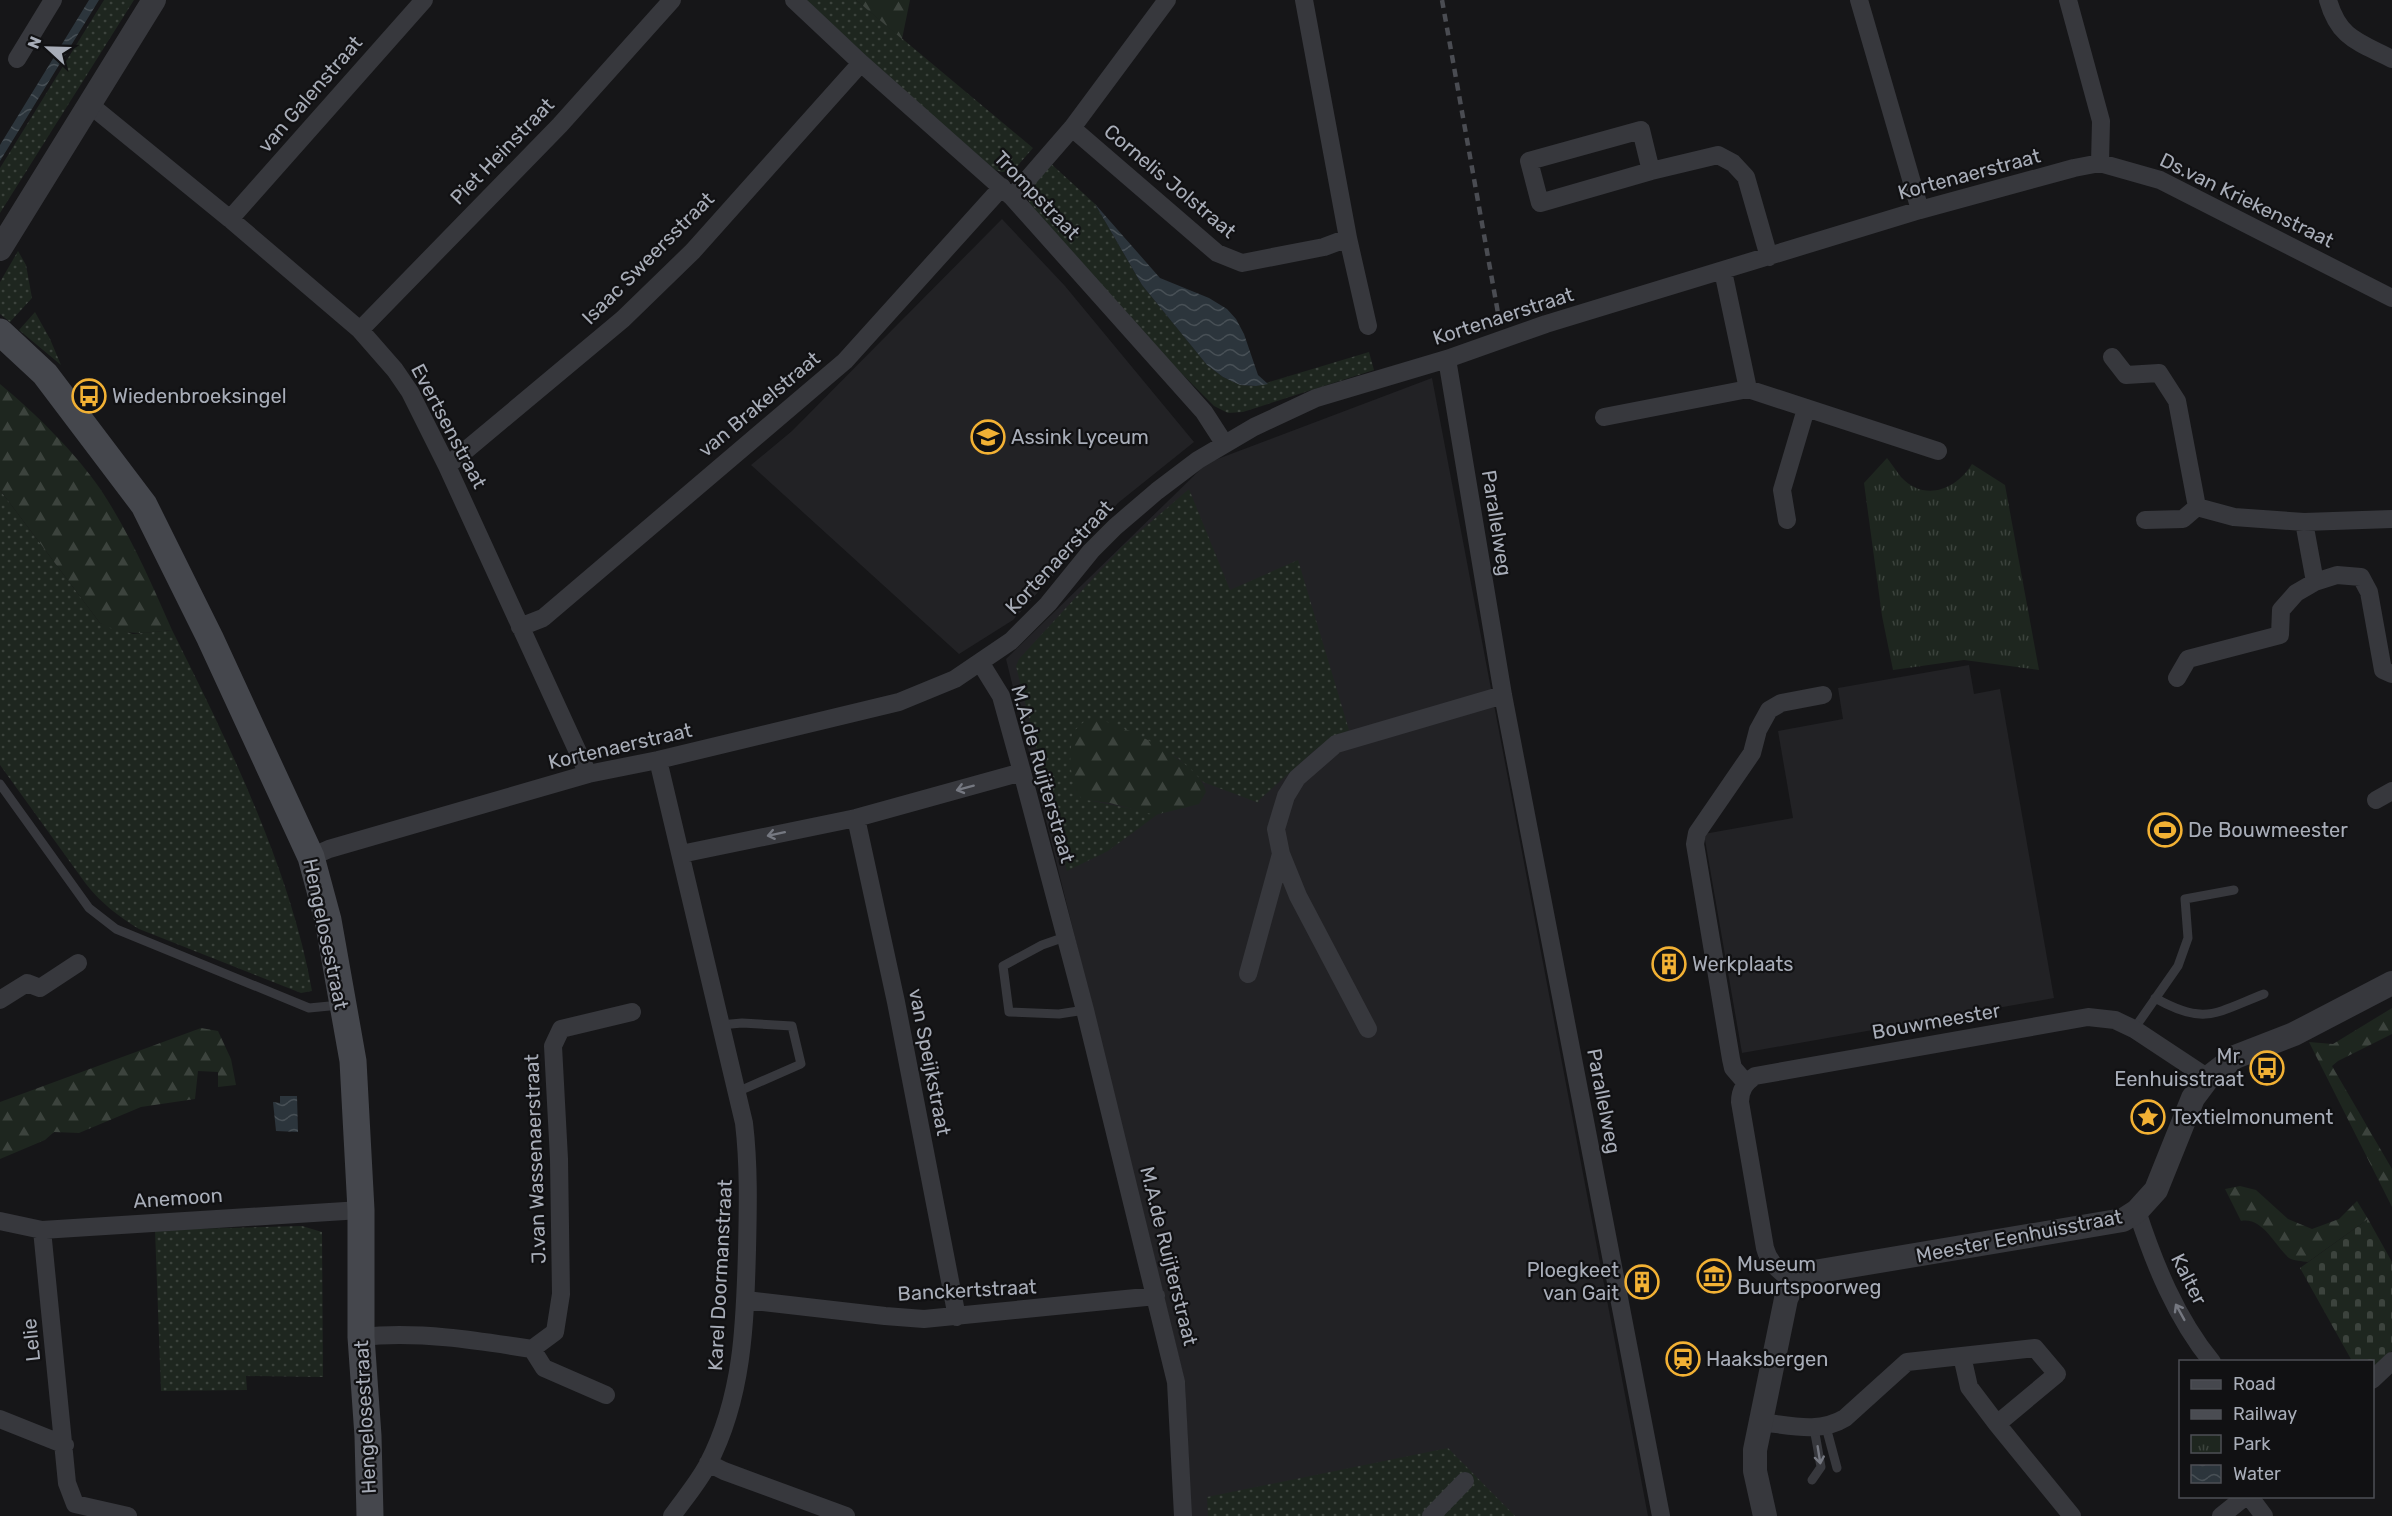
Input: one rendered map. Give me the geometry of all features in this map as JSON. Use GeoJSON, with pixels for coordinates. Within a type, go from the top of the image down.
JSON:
{"type":"FeatureCollection","features":[{"type":"Feature","properties":{"kind":"main road","name":"Hengelosestraat"},"geometry":{"type":"LineString","coordinates":[[0,332],[45,374],[144,505],[210,638],[311,857],[328,920],[353,1061],[361,1210],[361,1337],[368,1436],[370,1516]]}},
{"type":"Feature","properties":{"kind":"street"},"geometry":{"type":"LineString","coordinates":[[17,58],[53,0]]}},
{"type":"Feature","properties":{"kind":"street"},"geometry":{"type":"LineString","coordinates":[[0,249],[154,0]]}},
{"type":"Feature","properties":{"kind":"street","name":"van Galenstraat"},"geometry":{"type":"LineString","coordinates":[[230,219],[424,0]]}},
{"type":"Feature","properties":{"kind":"street","name":"Piet Heinstraat"},"geometry":{"type":"LineString","coordinates":[[360,330],[560,125],[672,0]]}},
{"type":"Feature","properties":{"kind":"street","name":"Trompstraat"},"geometry":{"type":"LineString","coordinates":[[795,0],[861,63],[1007,192],[1204,412],[1224,443]]}},
{"type":"Feature","properties":{"kind":"street","name":"Cornelis Jolstraat"},"geometry":{"type":"LineString","coordinates":[[1007,192],[1072,128],[1167,0]]}},
{"type":"Feature","properties":{"kind":"street"},"geometry":{"type":"LineString","coordinates":[[1304,0],[1348,238],[1368,326]]}},
{"type":"Feature","properties":{"kind":"street"},"geometry":{"type":"LineString","coordinates":[[1859,0],[1920,210]]}},
{"type":"Feature","properties":{"kind":"street"},"geometry":{"type":"LineString","coordinates":[[2068,0],[2101,121],[2100,163]]}},
{"type":"Feature","properties":{"kind":"street"},"geometry":{"type":"LineString","coordinates":[[2328,0],[2335,22],[2343,32],[2392,59]]}},
{"type":"Feature","properties":{"kind":"street","name":"Isaac Sweersstraat"},"geometry":{"type":"LineString","coordinates":[[447,466],[624,319],[693,251],[861,63]]}},
{"type":"Feature","properties":{"kind":"street","name":"Evertsenstraat"},"geometry":{"type":"LineString","coordinates":[[88,104],[230,219],[360,330],[395,370],[410,392],[447,466],[588,774]]}},
{"type":"Feature","properties":{"kind":"street","name":"Cornelis Jolstraat"},"geometry":{"type":"LineString","coordinates":[[1072,128],[1217,253],[1242,263],[1324,247],[1348,238]]}},
{"type":"Feature","properties":{"kind":"street"},"geometry":{"type":"LineString","coordinates":[[1651,171],[1641,130],[1529,161],[1540,203],[1651,171],[1718,155],[1733,163],[1746,177],[1769,257]]}},
{"type":"Feature","properties":{"kind":"street","name":"Kortenaerstraat"},"geometry":{"type":"LineString","coordinates":[[311,857],[328,849],[588,774],[657,760],[899,702],[955,679],[1011,641],[1048,604],[1091,551],[1157,491],[1224,443],[1316,398],[1447,359],[1546,324],[1920,210],[2100,163]]}},
{"type":"Feature","properties":{"kind":"street","name":"Ds.van Kriekenstraat"},"geometry":{"type":"LineString","coordinates":[[2100,163],[2160,180],[2392,298]]}},
{"type":"Feature","properties":{"kind":"street","name":"van Brakelstraat"},"geometry":{"type":"LineString","coordinates":[[520,627],[543,618],[845,361],[1007,192]]}},
{"type":"Feature","properties":{"kind":"street"},"geometry":{"type":"LineString","coordinates":[[1723,271],[1748,389]]}},
{"type":"Feature","properties":{"kind":"street"},"geometry":{"type":"LineString","coordinates":[[2112,357],[2126,375],[2159,373],[2178,401],[2197,507]]}},
{"type":"Feature","properties":{"kind":"street","name":"Parallelweg"},"geometry":{"type":"LineString","coordinates":[[1447,359],[1503,695],[1661,1516]]}},
{"type":"Feature","properties":{"kind":"street"},"geometry":{"type":"LineString","coordinates":[[1604,417],[1748,389],[1938,451]]}},
{"type":"Feature","properties":{"kind":"street"},"geometry":{"type":"LineString","coordinates":[[1787,520],[1782,490],[1806,409]]}},
{"type":"Feature","properties":{"kind":"street"},"geometry":{"type":"LineString","coordinates":[[2145,520],[2183,519],[2197,507]]}},
{"type":"Feature","properties":{"kind":"street"},"geometry":{"type":"LineString","coordinates":[[2197,507],[2234,517],[2304,522],[2392,519]]}},
{"type":"Feature","properties":{"kind":"street"},"geometry":{"type":"LineString","coordinates":[[2304,522],[2315,582]]}},
{"type":"Feature","properties":{"kind":"street"},"geometry":{"type":"LineString","coordinates":[[2177,678],[2187,659],[2280,635],[2281,610],[2296,593],[2315,582],[2337,575],[2361,578],[2369,591],[2383,670],[2392,674]]}},
{"type":"Feature","properties":{"kind":"street","name":"M.A.de Ruijterstraat"},"geometry":{"type":"LineString","coordinates":[[980,662],[1001,696],[1085,1010],[1156,1296],[1176,1382],[1183,1516]]}},
{"type":"Feature","properties":{"kind":"street"},"geometry":{"type":"LineString","coordinates":[[1368,1029],[1298,896],[1281,854],[1276,829],[1286,796],[1297,777],[1336,744],[1503,695]]}},
{"type":"Feature","properties":{"kind":"street"},"geometry":{"type":"LineString","coordinates":[[1765,1516],[1755,1462],[1760,1422],[1786,1299],[1795,1283],[1776,1266],[1767,1255],[1765,1248],[1740,1102],[1741,1090],[1746,1083],[1733,1068],[1731,1059],[1695,844],[1697,833],[1752,753],[1758,730],[1769,710],[1781,703],[1823,695]]}},
{"type":"Feature","properties":{"kind":"street","name":"Karel Doormanstraat"},"geometry":{"type":"LineString","coordinates":[[657,760],[737,1092],[744,1123],[747,1152],[746,1300],[738,1379],[726,1423],[708,1463],[672,1516]]}},
{"type":"Feature","properties":{"kind":"street"},"geometry":{"type":"LineString","coordinates":[[681,854],[856,818],[1022,772]]}},
{"type":"Feature","properties":{"kind":"street","name":"van Speijkstraat"},"geometry":{"type":"LineString","coordinates":[[856,818],[896,1002],[957,1317]]}},
{"type":"Feature","properties":{"kind":"street"},"geometry":{"type":"LineString","coordinates":[[1248,974],[1281,854]]}},
{"type":"Feature","properties":{"kind":"street"},"geometry":{"type":"LineString","coordinates":[[0,1000],[27,983],[40,988],[78,963]]}},
{"type":"Feature","properties":{"kind":"street","name":"Meester Eenhuisstraat"},"geometry":{"type":"LineString","coordinates":[[1795,1283],[1806,1274],[1815,1272],[2123,1220],[2137,1211],[2156,1190],[2193,1098],[2208,1078],[2235,1058],[2294,1034],[2392,983]]}},
{"type":"Feature","properties":{"kind":"street","name":"J.van Wassenaerstraat"},"geometry":{"type":"LineString","coordinates":[[532,1349],[555,1332],[561,1294],[559,1159],[553,1046],[561,1029],[632,1012]]}},
{"type":"Feature","properties":{"kind":"street","name":"Bouwmeester"},"geometry":{"type":"LineString","coordinates":[[1746,1083],[1755,1076],[2088,1017],[2115,1020],[2134,1029],[2208,1078]]}},
{"type":"Feature","properties":{"kind":"street","name":"Anemoon"},"geometry":{"type":"LineString","coordinates":[[0,1221],[42,1230],[361,1210]]}},
{"type":"Feature","properties":{"kind":"street","name":"Kalter"},"geometry":{"type":"LineString","coordinates":[[2137,1211],[2153,1261],[2188,1327],[2211,1360]]}},
{"type":"Feature","properties":{"kind":"street","name":"Lelie"},"geometry":{"type":"LineString","coordinates":[[42,1230],[67,1483],[75,1504],[128,1516]]}},
{"type":"Feature","properties":{"kind":"street","name":"Banckertstraat"},"geometry":{"type":"LineString","coordinates":[[746,1300],[924,1319],[1156,1296]]}},
{"type":"Feature","properties":{"kind":"street"},"geometry":{"type":"LineString","coordinates":[[361,1337],[383,1335],[468,1339],[532,1349],[544,1368],[606,1395]]}},
{"type":"Feature","properties":{"kind":"street"},"geometry":{"type":"LineString","coordinates":[[1760,1422],[1820,1427],[1845,1418],[1907,1362],[2035,1348],[2057,1374],[1998,1424]]}},
{"type":"Feature","properties":{"kind":"street"},"geometry":{"type":"LineString","coordinates":[[1962,1356],[1969,1387],[2072,1516]]}},
{"type":"Feature","properties":{"kind":"street"},"geometry":{"type":"LineString","coordinates":[[2374,1379],[2392,1361]]}},
{"type":"Feature","properties":{"kind":"street"},"geometry":{"type":"LineString","coordinates":[[0,1419],[65,1445]]}},
{"type":"Feature","properties":{"kind":"street"},"geometry":{"type":"LineString","coordinates":[[708,1463],[846,1516]]}},
{"type":"Feature","properties":{"kind":"street"},"geometry":{"type":"LineString","coordinates":[[1431,1516],[1465,1481]]}},
{"type":"Feature","properties":{"kind":"street"},"geometry":{"type":"LineString","coordinates":[[2221,1516],[2246,1498]]}},
{"type":"Feature","properties":{"kind":"street"},"geometry":{"type":"LineString","coordinates":[[2248,1498],[2264,1516]]}},
{"type":"Feature","properties":{"kind":"lane"},"geometry":{"type":"LineString","coordinates":[[0,784],[89,908],[116,929],[309,1008],[343,1005]]}},
{"type":"Feature","properties":{"kind":"lane"},"geometry":{"type":"LineString","coordinates":[[2134,1029],[2178,966],[2188,938],[2185,899],[2234,890]]}},
{"type":"Feature","properties":{"kind":"lane"},"geometry":{"type":"LineString","coordinates":[[1065,937],[1042,945],[1003,966],[1009,1012],[1059,1014],[1085,1010]]}},
{"type":"Feature","properties":{"kind":"lane"},"geometry":{"type":"LineString","coordinates":[[2156,998],[2175,1010],[2194,1015],[2212,1015],[2264,994]]}},
{"type":"Feature","properties":{"kind":"lane"},"geometry":{"type":"LineString","coordinates":[[720,1025],[742,1023],[792,1026],[801,1064],[737,1092]]}},
{"type":"Feature","properties":{"kind":"lane"},"geometry":{"type":"LineString","coordinates":[[1820,1427],[1837,1468]]}},
{"type":"Feature","properties":{"kind":"lane"},"geometry":{"type":"LineString","coordinates":[[1812,1480],[1821,1467],[1820,1427]]}},
{"type":"Feature","properties":{"kind":"shaded area","name":"Assink Lyceum"},"geometry":{"type":"Polygon","coordinates":[[[1002,219],[1065,286],[1194,442],[1118,503],[1013,620],[959,654],[751,465],[792,431],[1002,219]]]}},
{"type":"Feature","properties":{"kind":"shaded area"},"geometry":{"type":"Polygon","coordinates":[[[1432,378],[1648,1516],[1191,1516],[1185,1382],[1006,659],[1207,463],[1432,378]]]}},
{"type":"Feature","properties":{"kind":"shaded area"},"geometry":{"type":"Polygon","coordinates":[[[1969,665],[1974,694],[2000,689],[2054,998],[1742,1053],[1704,834],[1793,818],[1778,731],[1843,719],[1838,688],[1969,665]]]}},
{"type":"Feature","properties":{"kind":"green space"},"geometry":{"type":"Polygon","coordinates":[[[104,0],[134,0],[0,213],[0,168],[104,0]]]}},
{"type":"Feature","properties":{"kind":"green space"},"geometry":{"type":"Polygon","coordinates":[[[807,0],[856,0],[1033,148],[1013,171],[1002,172],[986,167],[812,9],[807,0]]]}},
{"type":"Feature","properties":{"kind":"green space"},"geometry":{"type":"Polygon","coordinates":[[[856,0],[910,0],[902,39],[856,0]]]}},
{"type":"Feature","properties":{"kind":"green space"},"geometry":{"type":"Polygon","coordinates":[[[1048,161],[1095,204],[1142,285],[1207,365],[1223,377],[1240,385],[1256,386],[1369,352],[1374,370],[1243,412],[1228,413],[1214,406],[1161,353],[1031,209],[1027,194],[1048,161]]]}},
{"type":"Feature","properties":{"kind":"green space"},"geometry":{"type":"Polygon","coordinates":[[[18,251],[26,265],[32,298],[10,322],[0,314],[0,282],[18,251]]]}},
{"type":"Feature","properties":{"kind":"green space"},"geometry":{"type":"Polygon","coordinates":[[[35,312],[50,339],[61,365],[19,330],[35,312]]]}},
{"type":"Feature","properties":{"kind":"green space"},"geometry":{"type":"Polygon","coordinates":[[[0,384],[54,434],[101,490],[131,541],[172,630],[127,632],[100,623],[0,490],[0,384]]]}},
{"type":"Feature","properties":{"kind":"green space"},"geometry":{"type":"Polygon","coordinates":[[[1887,458],[1901,477],[1910,485],[1920,489],[1939,490],[1949,486],[1957,481],[1972,464],[2005,485],[2039,670],[1964,660],[1893,670],[1882,616],[1864,483],[1887,458]]]}},
{"type":"Feature","properties":{"kind":"green space"},"geometry":{"type":"Polygon","coordinates":[[[1189,489],[1230,590],[1298,560],[1349,730],[1316,749],[1258,801],[1259,803],[1203,782],[1178,758],[1142,739],[1071,750],[1075,794],[1092,801],[1158,814],[1108,851],[1067,871],[1016,666],[1019,659],[1122,547],[1189,489]]]}},
{"type":"Feature","properties":{"kind":"green space"},"geometry":{"type":"Polygon","coordinates":[[[0,490],[100,623],[133,634],[172,630],[255,806],[289,899],[312,991],[301,993],[139,929],[117,914],[86,884],[0,765],[0,490]]]}},
{"type":"Feature","properties":{"kind":"green space"},"geometry":{"type":"Polygon","coordinates":[[[1087,719],[1104,721],[1121,727],[1150,741],[1180,761],[1202,782],[1206,792],[1199,804],[1155,815],[1110,803],[1085,800],[1075,794],[1070,763],[1072,733],[1087,719]]]}},
{"type":"Feature","properties":{"kind":"green space"},"geometry":{"type":"Polygon","coordinates":[[[2392,1008],[2392,1034],[2332,1066],[2392,1169],[2392,1207],[2309,1042],[2333,1044],[2392,1008]]]}},
{"type":"Feature","properties":{"kind":"green space"},"geometry":{"type":"Polygon","coordinates":[[[201,1028],[218,1031],[231,1059],[236,1085],[218,1087],[218,1072],[198,1071],[195,1099],[141,1107],[79,1133],[54,1132],[45,1140],[0,1159],[0,1102],[201,1028]]]}},
{"type":"Feature","properties":{"kind":"green space"},"geometry":{"type":"Polygon","coordinates":[[[2240,1186],[2256,1190],[2288,1219],[2312,1229],[2339,1219],[2357,1201],[2368,1219],[2308,1262],[2293,1260],[2256,1223],[2241,1221],[2225,1189],[2240,1186]]]}},
{"type":"Feature","properties":{"kind":"green space"},"geometry":{"type":"Polygon","coordinates":[[[2368,1219],[2392,1262],[2392,1351],[2374,1367],[2374,1360],[2351,1360],[2300,1268],[2368,1219]]]}},
{"type":"Feature","properties":{"kind":"green space"},"geometry":{"type":"Polygon","coordinates":[[[302,1226],[322,1232],[323,1377],[246,1376],[247,1390],[161,1391],[155,1230],[302,1226]]]}},
{"type":"Feature","properties":{"kind":"green space"},"geometry":{"type":"Polygon","coordinates":[[[1448,1448],[1515,1516],[1208,1516],[1207,1497],[1448,1448]]]}},
{"type":"Feature","properties":{"kind":"water"},"geometry":{"type":"Polygon","coordinates":[[[89,0],[99,0],[0,161],[0,145],[89,0]]]}},
{"type":"Feature","properties":{"kind":"water"},"geometry":{"type":"Polygon","coordinates":[[[1095,204],[1160,278],[1209,298],[1227,309],[1236,319],[1244,334],[1258,375],[1268,384],[1240,385],[1223,377],[1207,365],[1142,285],[1095,204]]]}},
{"type":"Feature","properties":{"kind":"water"},"geometry":{"type":"Polygon","coordinates":[[[280,1096],[297,1096],[298,1132],[276,1131],[273,1102],[280,1103],[280,1096]]]}},
{"type":"Feature","properties":{"kind":"railway"},"geometry":{"type":"LineString","coordinates":[[1442,0],[1498,313]]}},
{"type":"Feature","properties":{"kind":"place","name":"Wiedenbroeksingel"},"geometry":{"type":"Point","coordinates":[89,396]}},
{"type":"Feature","properties":{"kind":"place","name":"Assink Lyceum"},"geometry":{"type":"Point","coordinates":[988,437]}},
{"type":"Feature","properties":{"kind":"place","name":"De Bouwmeester"},"geometry":{"type":"Point","coordinates":[2165,830]}},
{"type":"Feature","properties":{"kind":"place","name":"Werkplaats"},"geometry":{"type":"Point","coordinates":[1669,964]}},
{"type":"Feature","properties":{"kind":"place","name":"Mr. Eenhuisstraat"},"geometry":{"type":"Point","coordinates":[2267,1068]}},
{"type":"Feature","properties":{"kind":"place","name":"Textielmonument"},"geometry":{"type":"Point","coordinates":[2148,1117]}},
{"type":"Feature","properties":{"kind":"place","name":"Museum Buurtspoorweg"},"geometry":{"type":"Point","coordinates":[1714,1276]}},
{"type":"Feature","properties":{"kind":"place","name":"Ploegkeet van Gait"},"geometry":{"type":"Point","coordinates":[1642,1282]}},
{"type":"Feature","properties":{"kind":"place","name":"Haaksbergen"},"geometry":{"type":"Point","coordinates":[1683,1359]}}]}
